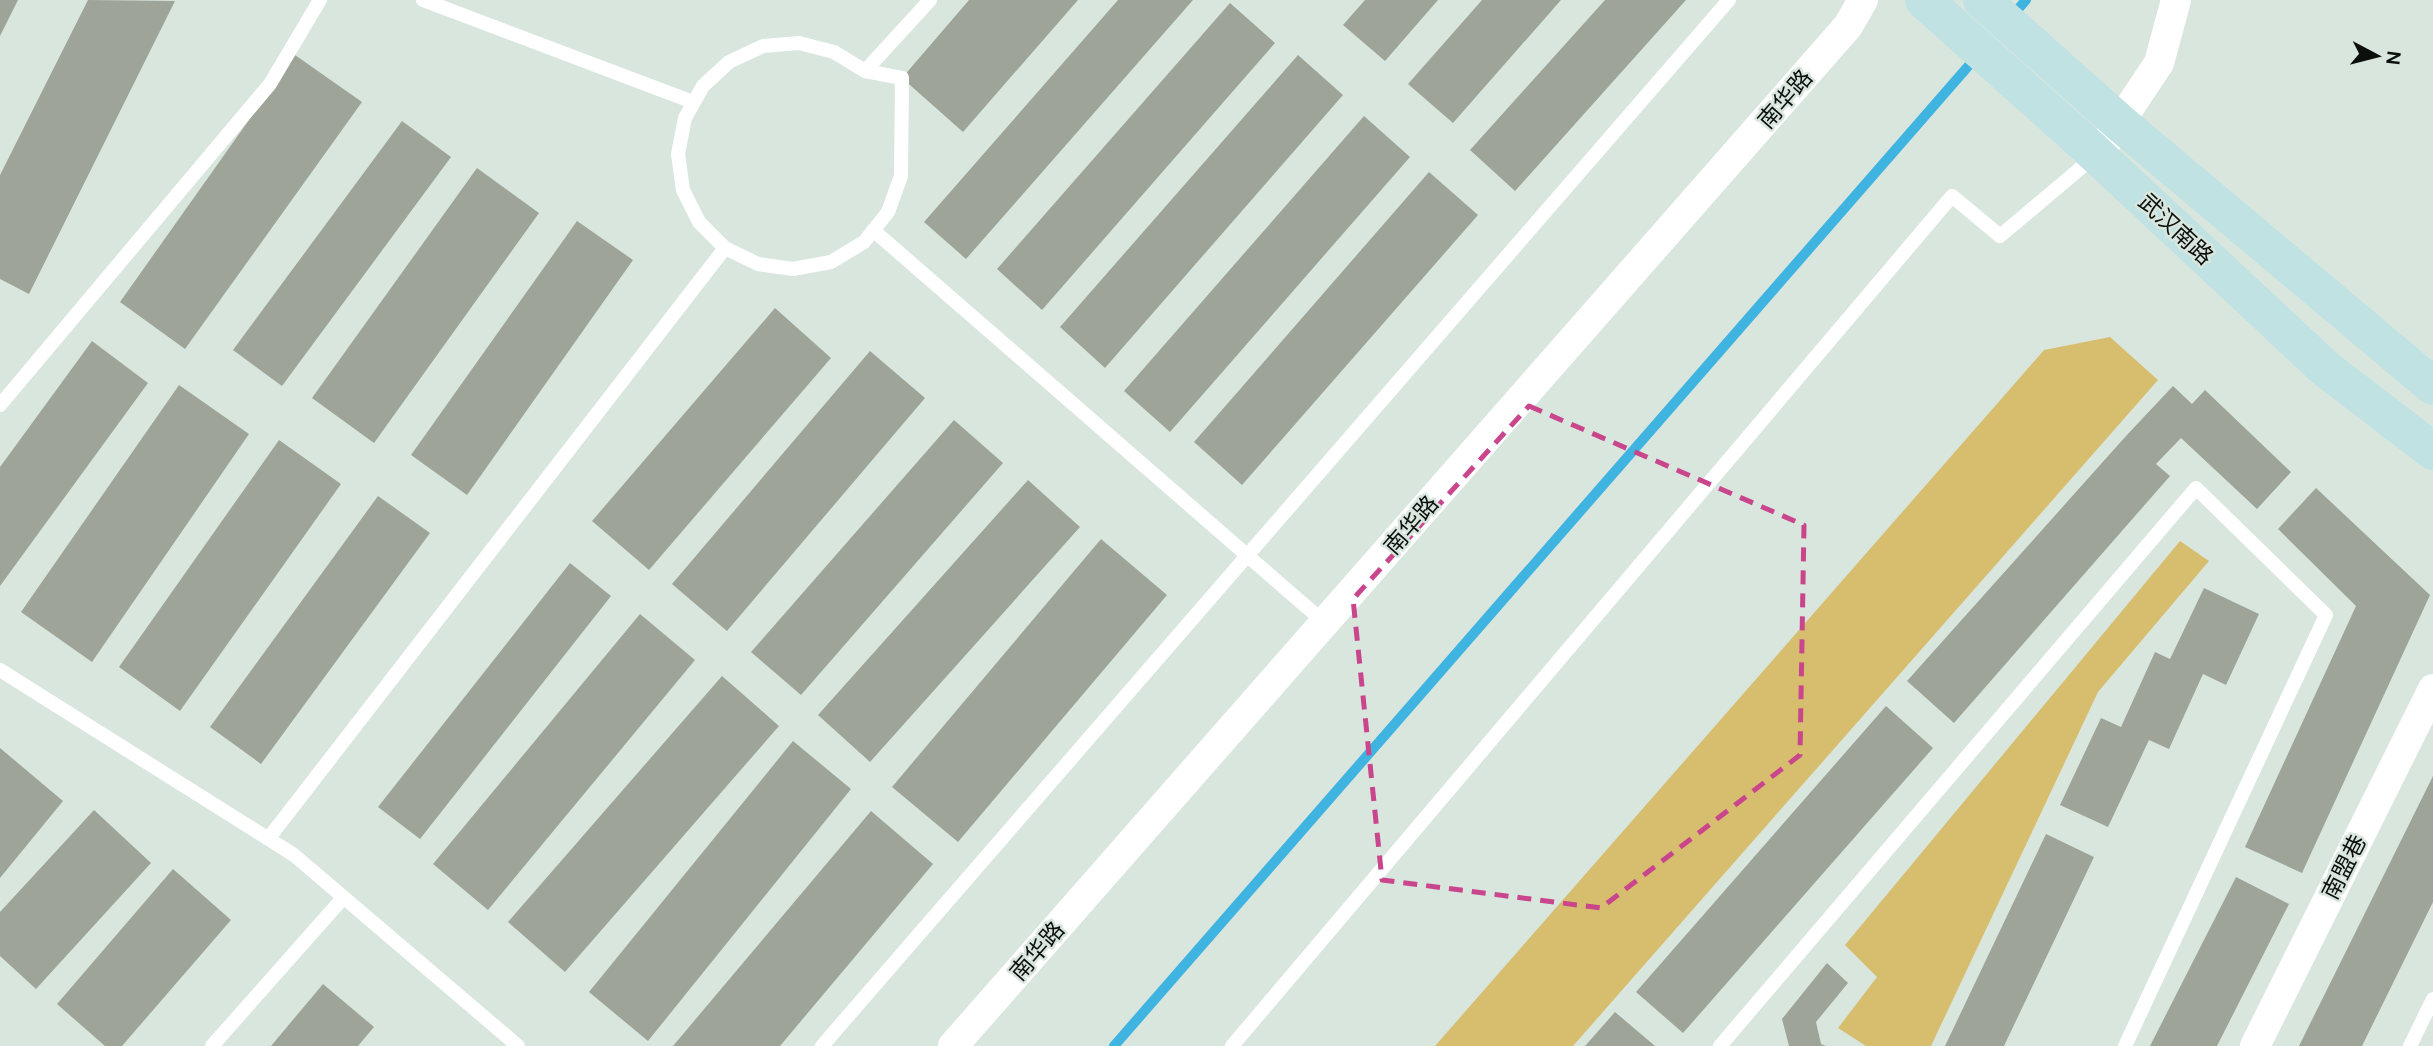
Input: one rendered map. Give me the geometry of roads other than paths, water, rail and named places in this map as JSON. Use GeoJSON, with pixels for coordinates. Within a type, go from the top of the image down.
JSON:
{"type":"FeatureCollection","features":[{"type":"Feature","properties":{"kind":"main road","name":"武汉南路"},"geometry":{"type":"LineString","coordinates":[[1924,0],[2091,150],[2326,369],[2433,451]]}},
{"type":"Feature","properties":{"kind":"main road","name":"武汉南路"},"geometry":{"type":"LineString","coordinates":[[1982,0],[2114,118],[2433,386]]}},
{"type":"Feature","properties":{"kind":"street","name":"南华路"},"geometry":{"type":"LineString","coordinates":[[953,1046],[1848,26],[1863,0]]}},
{"type":"Feature","properties":{"kind":"street"},"geometry":{"type":"LineString","coordinates":[[2091,150],[2159,63],[2176,0]]}},
{"type":"Feature","properties":{"kind":"street","name":"南盟巷"},"geometry":{"type":"LineString","coordinates":[[2255,1046],[2433,689]]}},
{"type":"Feature","properties":{"kind":"lane"},"geometry":{"type":"LineString","coordinates":[[0,405],[270,84],[320,0]]}},
{"type":"Feature","properties":{"kind":"lane"},"geometry":{"type":"LineString","coordinates":[[423,0],[693,102]]}},
{"type":"Feature","properties":{"kind":"lane"},"geometry":{"type":"LineString","coordinates":[[865,71],[930,0]]}},
{"type":"Feature","properties":{"kind":"lane"},"geometry":{"type":"LineString","coordinates":[[821,1046],[1729,0]]}},
{"type":"Feature","properties":{"kind":"lane"},"geometry":{"type":"LineString","coordinates":[[799,43],[834,52],[865,71],[902,78],[901,176],[888,212],[864,242],[831,261],[793,269],[758,264],[724,248],[699,222],[683,190],[678,154],[685,118],[693,102],[703,86],[729,62],[762,47],[799,43]]}},
{"type":"Feature","properties":{"kind":"lane"},"geometry":{"type":"LineString","coordinates":[[1232,1046],[1952,196],[2000,236],[2091,150]]}},
{"type":"Feature","properties":{"kind":"lane"},"geometry":{"type":"LineString","coordinates":[[873,230],[1325,623]]}},
{"type":"Feature","properties":{"kind":"lane"},"geometry":{"type":"LineString","coordinates":[[268,839],[724,248]]}},
{"type":"Feature","properties":{"kind":"lane"},"geometry":{"type":"LineString","coordinates":[[1720,1046],[2196,488],[2326,615],[2124,1046]]}},
{"type":"Feature","properties":{"kind":"lane"},"geometry":{"type":"LineString","coordinates":[[0,670],[294,855],[519,1046]]}},
{"type":"Feature","properties":{"kind":"lane"},"geometry":{"type":"LineString","coordinates":[[212,1046],[344,898]]}},
{"type":"Feature","properties":{"kind":"lane"},"geometry":{"type":"LineString","coordinates":[[2410,1046],[2433,999]]}},
{"type":"Feature","properties":{"kind":"waterway"},"geometry":{"type":"LineString","coordinates":[[2012,16],[2026,0]]}},
{"type":"Feature","properties":{"kind":"waterway"},"geometry":{"type":"LineString","coordinates":[[1114,1046],[1978,55]]}}]}
